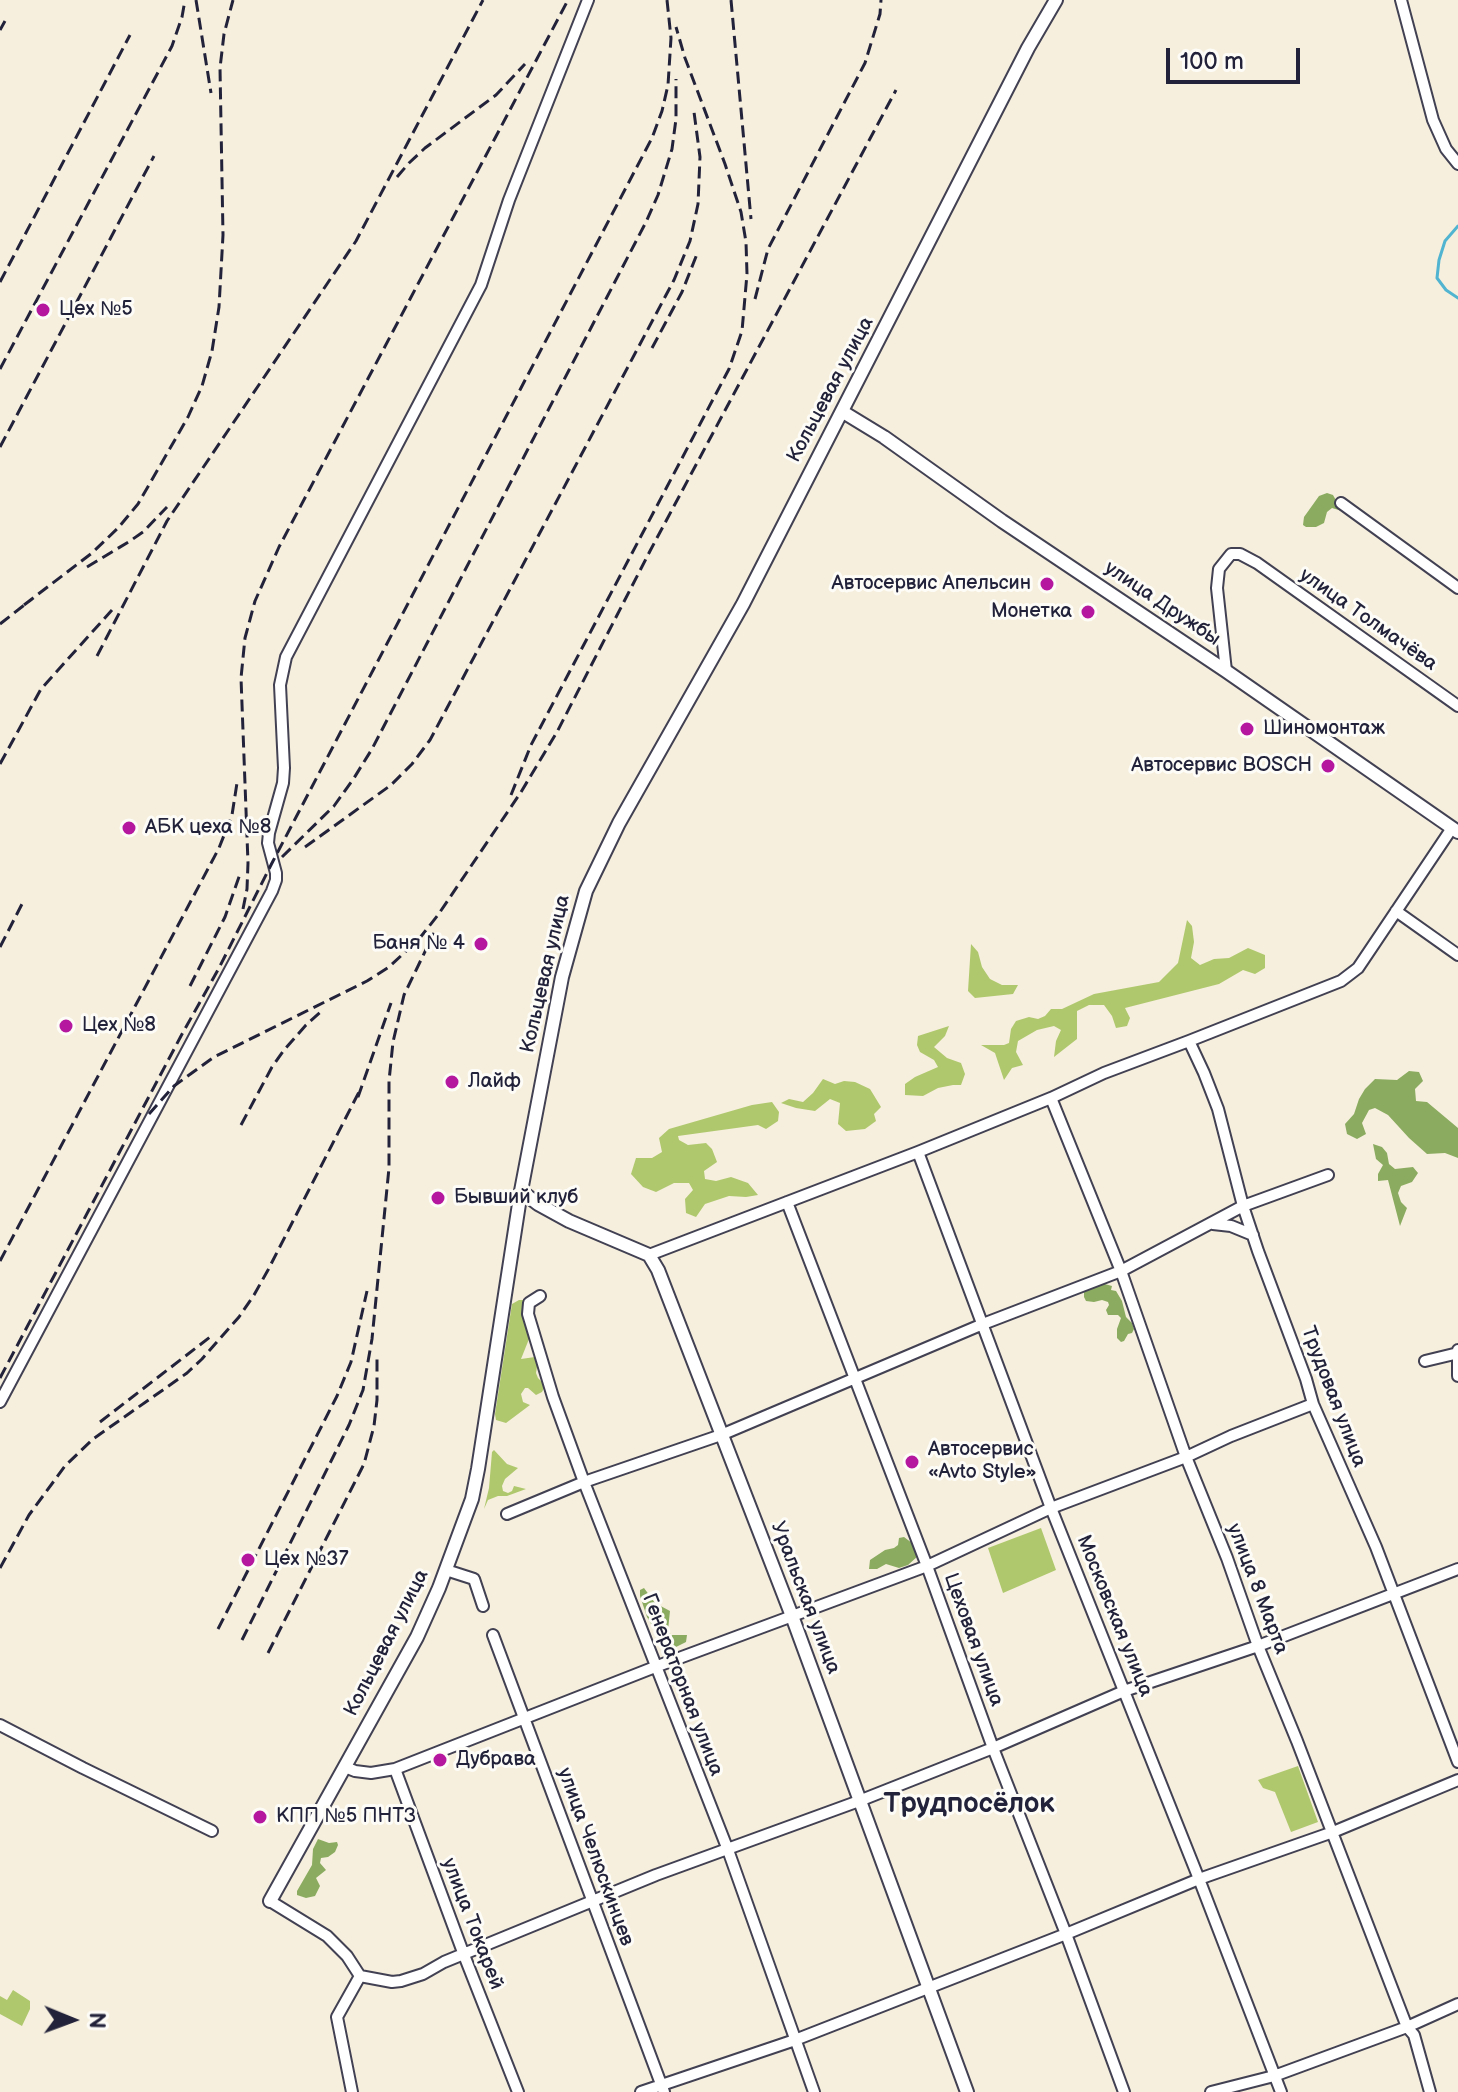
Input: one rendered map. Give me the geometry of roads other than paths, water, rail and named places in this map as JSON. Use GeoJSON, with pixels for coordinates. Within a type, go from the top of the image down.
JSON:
{"type":"FeatureCollection","features":[{"type":"Feature","properties":{"kind":"street"},"geometry":{"type":"LineString","coordinates":[[0,1402],[272,891],[276,873],[268,843],[283,783],[280,685],[286,657],[481,285],[509,200],[588,0]]}},
{"type":"Feature","properties":{"kind":"street","name":"Кольцевая улица"},"geometry":{"type":"LineString","coordinates":[[360,1976],[347,1956],[327,1936],[270,1901],[417,1637],[472,1499],[521,1191],[558,998],[586,891],[614,832],[736,618],[1028,48],[1056,0]]}},
{"type":"Feature","properties":{"kind":"street"},"geometry":{"type":"LineString","coordinates":[[1401,0],[1433,120],[1446,149],[1458,164]]}},
{"type":"Feature","properties":{"kind":"street","name":"улица Дружбы"},"geometry":{"type":"LineString","coordinates":[[843,412],[884,437],[1455,830]]}},
{"type":"Feature","properties":{"kind":"street"},"geometry":{"type":"LineString","coordinates":[[1341,503],[1458,588]]}},
{"type":"Feature","properties":{"kind":"street","name":"улица Толмачёва"},"geometry":{"type":"LineString","coordinates":[[1226,671],[1217,588],[1219,569],[1231,554],[1244,555],[1458,706]]}},
{"type":"Feature","properties":{"kind":"street"},"geometry":{"type":"LineString","coordinates":[[521,1191],[569,1221],[649,1255],[918,1152],[1104,1073],[1341,981],[1358,968],[1455,830]]}},
{"type":"Feature","properties":{"kind":"street"},"geometry":{"type":"LineString","coordinates":[[1396,911],[1458,955]]}},
{"type":"Feature","properties":{"kind":"street","name":"Трудовая улица"},"geometry":{"type":"LineString","coordinates":[[1189,1041],[1218,1109],[1243,1206],[1313,1404],[1360,1509],[1458,1762]]}},
{"type":"Feature","properties":{"kind":"street","name":"улица 8 Марта"},"geometry":{"type":"LineString","coordinates":[[1051,1098],[1121,1271],[1186,1457],[1258,1646],[1407,2027],[1414,2035],[1430,2092]]}},
{"type":"Feature","properties":{"kind":"street","name":"Московская улица"},"geometry":{"type":"LineString","coordinates":[[918,1152],[1051,1508],[1281,2092]]}},
{"type":"Feature","properties":{"kind":"street"},"geometry":{"type":"LineString","coordinates":[[507,1514],[584,1482],[721,1435],[983,1324],[1121,1271],[1243,1206],[1328,1175]]}},
{"type":"Feature","properties":{"kind":"street","name":"Цеховая улица"},"geometry":{"type":"LineString","coordinates":[[787,1202],[1124,2092]]}},
{"type":"Feature","properties":{"kind":"street"},"geometry":{"type":"LineString","coordinates":[[1210,1224],[1231,1226],[1253,1235]]}},
{"type":"Feature","properties":{"kind":"street","name":"Уральская улица"},"geometry":{"type":"LineString","coordinates":[[649,1255],[658,1270],[792,1616],[967,2092]]}},
{"type":"Feature","properties":{"kind":"street","name":"Генераторная улица"},"geometry":{"type":"LineString","coordinates":[[540,1296],[529,1303],[528,1314],[553,1397],[728,1850],[814,2092]]}},
{"type":"Feature","properties":{"kind":"street"},"geometry":{"type":"LineString","coordinates":[[1425,1361],[1458,1352],[1458,1376]]}},
{"type":"Feature","properties":{"kind":"street"},"geometry":{"type":"LineString","coordinates":[[345,1767],[371,1773],[395,1769],[655,1667],[927,1566],[1051,1508],[1186,1457],[1313,1404]]}},
{"type":"Feature","properties":{"kind":"street"},"geometry":{"type":"LineString","coordinates":[[352,2092],[337,2017],[360,1976],[401,1981],[656,1875],[993,1748],[1124,1691],[1258,1646],[1458,1569]]}},
{"type":"Feature","properties":{"kind":"street"},"geometry":{"type":"LineString","coordinates":[[446,1570],[474,1579],[483,1606]]}},
{"type":"Feature","properties":{"kind":"street","name":"улица Челюскинцев"},"geometry":{"type":"LineString","coordinates":[[493,1635],[663,2088]]}},
{"type":"Feature","properties":{"kind":"street"},"geometry":{"type":"LineString","coordinates":[[0,1725],[212,1831]]}},
{"type":"Feature","properties":{"kind":"street","name":"улица Токарей"},"geometry":{"type":"LineString","coordinates":[[395,1769],[518,2092]]}},
{"type":"Feature","properties":{"kind":"street"},"geometry":{"type":"LineString","coordinates":[[641,2092],[663,2088],[929,1989],[1199,1879],[1333,1832],[1458,1780]]}},
{"type":"Feature","properties":{"kind":"street"},"geometry":{"type":"LineString","coordinates":[[1211,2092],[1274,2076],[1407,2027],[1458,2004]]}},
{"type":"Feature","properties":{"kind":"waterway"},"geometry":{"type":"LineString","coordinates":[[1458,226],[1445,241],[1437,278],[1446,290],[1458,298]]}},
{"type":"Feature","properties":{"kind":"railway"},"geometry":{"type":"LineString","coordinates":[[0,369],[172,46],[185,0]]}},
{"type":"Feature","properties":{"kind":"railway"},"geometry":{"type":"LineString","coordinates":[[196,0],[211,93]]}},
{"type":"Feature","properties":{"kind":"railway"},"geometry":{"type":"LineString","coordinates":[[24,605],[92,553],[138,504],[188,417],[202,386],[212,351],[219,307],[223,235],[220,68],[224,34],[233,0]]}},
{"type":"Feature","properties":{"kind":"railway"},"geometry":{"type":"LineString","coordinates":[[97,656],[167,521],[356,241],[483,0]]}},
{"type":"Feature","properties":{"kind":"railway"},"geometry":{"type":"LineString","coordinates":[[243,909],[248,863],[241,678],[245,638],[255,601],[279,547],[568,0]]}},
{"type":"Feature","properties":{"kind":"railway"},"geometry":{"type":"LineString","coordinates":[[0,1378],[219,968],[652,138],[668,85],[671,38],[667,0]]}},
{"type":"Feature","properties":{"kind":"railway"},"geometry":{"type":"LineString","coordinates":[[731,0],[751,219]]}},
{"type":"Feature","properties":{"kind":"railway"},"geometry":{"type":"LineString","coordinates":[[755,299],[768,249],[865,63],[880,14],[881,0]]}},
{"type":"Feature","properties":{"kind":"railway"},"geometry":{"type":"LineString","coordinates":[[0,30],[5,21]]}},
{"type":"Feature","properties":{"kind":"railway"},"geometry":{"type":"LineString","coordinates":[[511,795],[531,745],[729,369],[742,331],[747,274],[741,212],[676,27]]}},
{"type":"Feature","properties":{"kind":"railway"},"geometry":{"type":"LineString","coordinates":[[0,282],[130,35]]}},
{"type":"Feature","properties":{"kind":"railway"},"geometry":{"type":"LineString","coordinates":[[397,177],[425,148],[496,95],[525,64]]}},
{"type":"Feature","properties":{"kind":"railway"},"geometry":{"type":"LineString","coordinates":[[282,857],[334,806],[372,749],[646,222],[672,149],[676,79]]}},
{"type":"Feature","properties":{"kind":"railway"},"geometry":{"type":"LineString","coordinates":[[149,1114],[174,1086],[214,1057],[389,967],[419,939],[438,915],[521,792],[557,732],[896,90]]}},
{"type":"Feature","properties":{"kind":"railway"},"geometry":{"type":"LineString","coordinates":[[305,847],[391,785],[430,740],[674,280],[690,241],[698,204],[700,157],[694,112]]}},
{"type":"Feature","properties":{"kind":"railway"},"geometry":{"type":"LineString","coordinates":[[0,447],[154,156]]}},
{"type":"Feature","properties":{"kind":"railway"},"geometry":{"type":"LineString","coordinates":[[652,348],[682,292],[697,254]]}},
{"type":"Feature","properties":{"kind":"railway"},"geometry":{"type":"LineString","coordinates":[[87,567],[143,532],[167,507]]}},
{"type":"Feature","properties":{"kind":"railway"},"geometry":{"type":"LineString","coordinates":[[0,624],[32,599]]}},
{"type":"Feature","properties":{"kind":"railway"},"geometry":{"type":"LineString","coordinates":[[0,764],[41,689],[112,610]]}},
{"type":"Feature","properties":{"kind":"railway"},"geometry":{"type":"LineString","coordinates":[[0,1261],[219,848],[232,815],[237,783]]}},
{"type":"Feature","properties":{"kind":"railway"},"geometry":{"type":"LineString","coordinates":[[190,986],[225,917],[240,874]]}},
{"type":"Feature","properties":{"kind":"railway"},"geometry":{"type":"LineString","coordinates":[[0,947],[22,904]]}},
{"type":"Feature","properties":{"kind":"railway"},"geometry":{"type":"LineString","coordinates":[[242,1640],[349,1425],[363,1390],[372,1339],[389,1168],[389,1081],[393,1042],[404,995],[434,933]]}},
{"type":"Feature","properties":{"kind":"railway"},"geometry":{"type":"LineString","coordinates":[[358,1097],[391,1003]]}},
{"type":"Feature","properties":{"kind":"railway"},"geometry":{"type":"LineString","coordinates":[[241,1125],[284,1050],[324,1009]]}},
{"type":"Feature","properties":{"kind":"railway"},"geometry":{"type":"LineString","coordinates":[[0,1568],[29,1515],[65,1466],[93,1439],[187,1373],[239,1317],[268,1270],[361,1088]]}},
{"type":"Feature","properties":{"kind":"railway"},"geometry":{"type":"LineString","coordinates":[[218,1629],[337,1396],[351,1362],[367,1291]]}},
{"type":"Feature","properties":{"kind":"railway"},"geometry":{"type":"LineString","coordinates":[[100,1422],[214,1334]]}},
{"type":"Feature","properties":{"kind":"railway"},"geometry":{"type":"LineString","coordinates":[[268,1653],[364,1464],[374,1426],[377,1359]]}},
{"type":"Feature","properties":{"kind":"place","name":"Цех №5"},"geometry":{"type":"Point","coordinates":[43,310]}},
{"type":"Feature","properties":{"kind":"place","name":"Автосервис Апельсин"},"geometry":{"type":"Point","coordinates":[1047,584]}},
{"type":"Feature","properties":{"kind":"place","name":"Монетка"},"geometry":{"type":"Point","coordinates":[1088,612]}},
{"type":"Feature","properties":{"kind":"place","name":"Шиномонтаж"},"geometry":{"type":"Point","coordinates":[1247,729]}},
{"type":"Feature","properties":{"kind":"place","name":"Автосервис BOSCH"},"geometry":{"type":"Point","coordinates":[1328,766]}},
{"type":"Feature","properties":{"kind":"place","name":"АБК цеха №8"},"geometry":{"type":"Point","coordinates":[129,828]}},
{"type":"Feature","properties":{"kind":"place","name":"Баня № 4"},"geometry":{"type":"Point","coordinates":[481,944]}},
{"type":"Feature","properties":{"kind":"place","name":"Цех №8"},"geometry":{"type":"Point","coordinates":[66,1026]}},
{"type":"Feature","properties":{"kind":"place","name":"Лайф"},"geometry":{"type":"Point","coordinates":[452,1082]}},
{"type":"Feature","properties":{"kind":"place","name":"Бывший клуб"},"geometry":{"type":"Point","coordinates":[438,1198]}},
{"type":"Feature","properties":{"kind":"place","name":"Автосервис «Avto Style»"},"geometry":{"type":"Point","coordinates":[912,1462]}},
{"type":"Feature","properties":{"kind":"place","name":"Цех №37"},"geometry":{"type":"Point","coordinates":[248,1560]}},
{"type":"Feature","properties":{"kind":"place","name":"Дубрава"},"geometry":{"type":"Point","coordinates":[440,1760]}},
{"type":"Feature","properties":{"kind":"place","name":"КПП №5 ПНТЗ"},"geometry":{"type":"Point","coordinates":[260,1817]}},
{"type":"Feature","properties":{"kind":"district","name":"Трудпосёлок"},"geometry":{"type":"Point","coordinates":[969,1805]}}]}
